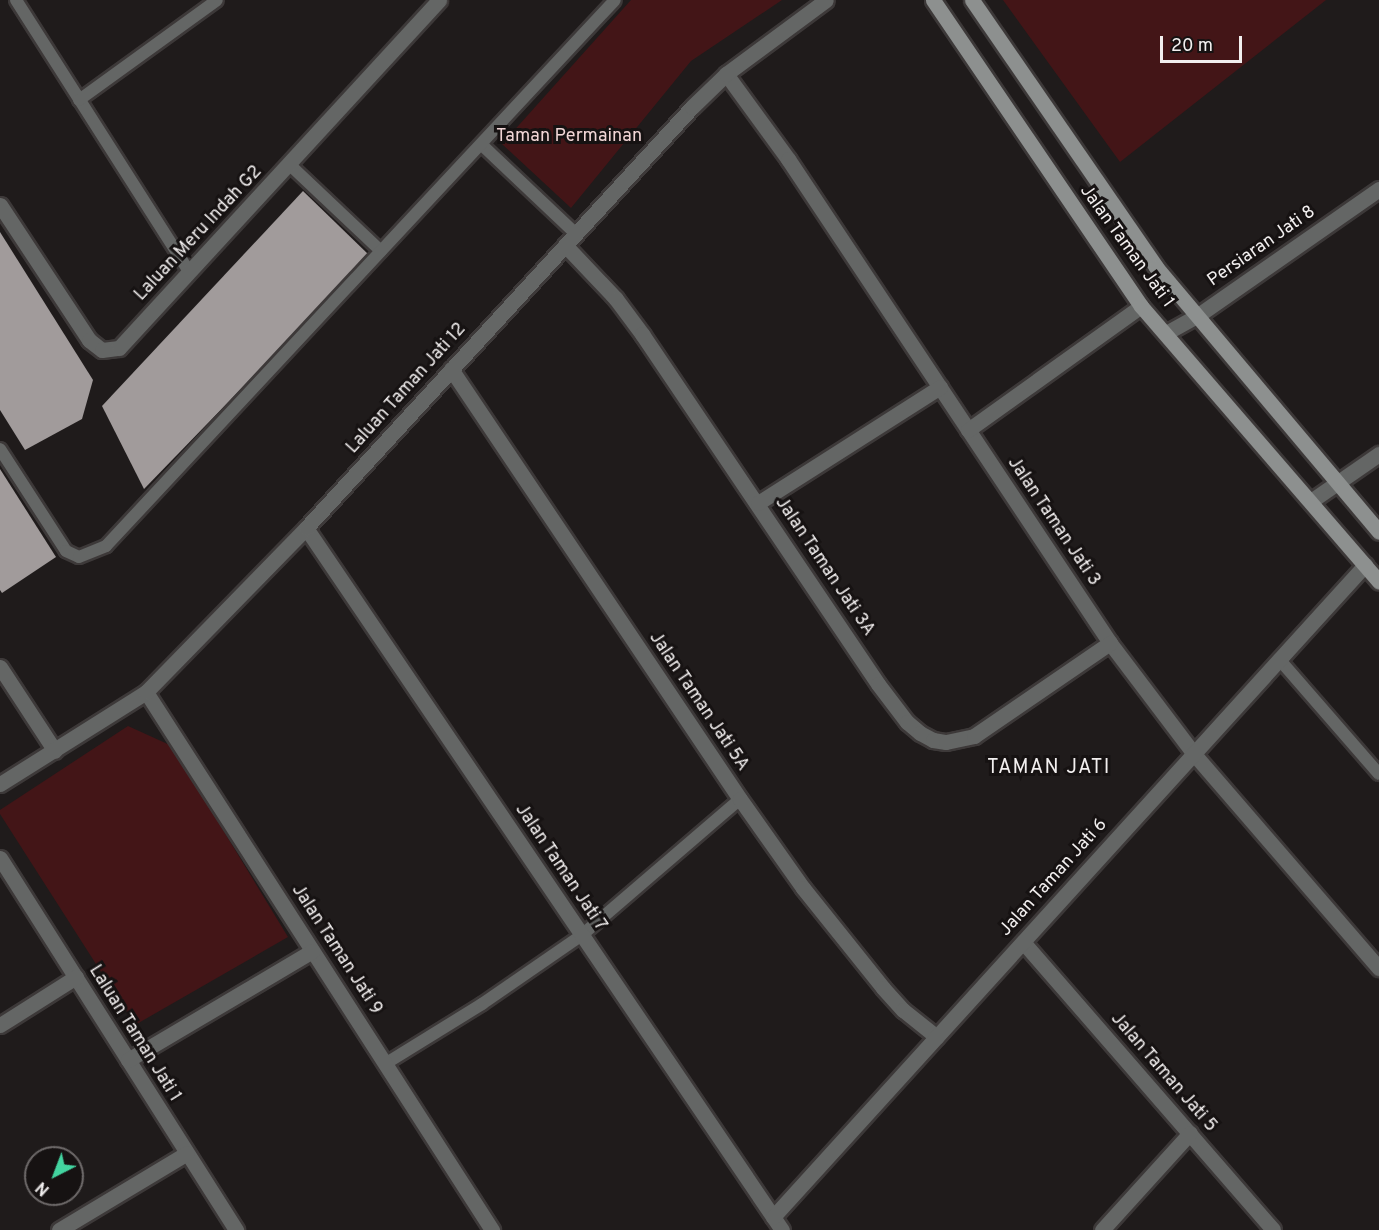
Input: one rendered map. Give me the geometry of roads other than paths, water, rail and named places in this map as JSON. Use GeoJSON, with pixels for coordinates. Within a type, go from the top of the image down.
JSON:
{"type":"FeatureCollection","features":[{"type":"Feature","properties":{"kind":"street","name":"Laluan Meru Indah G2"},"geometry":{"type":"LineString","coordinates":[[0,205],[83,333],[102,350],[119,348],[290,165],[439,0]]}},
{"type":"Feature","properties":{"kind":"street","name":"Laluan Taman Jati 12"},"geometry":{"type":"LineString","coordinates":[[0,783],[55,751],[146,692],[306,528],[692,107],[726,74],[826,0]]}},
{"type":"Feature","properties":{"kind":"street","name":"Jalan Taman Jati 1"},"geometry":{"type":"LineString","coordinates":[[933,0],[1141,306],[1379,582]]}},
{"type":"Feature","properties":{"kind":"street","name":"Jalan Taman Jati 1"},"geometry":{"type":"LineString","coordinates":[[972,0],[1156,267],[1379,532]]}},
{"type":"Feature","properties":{"kind":"street","name":"Jalan Taman Jati 3"},"geometry":{"type":"LineString","coordinates":[[726,74],[788,159],[1110,643],[1194,754],[1379,968]]}},
{"type":"Feature","properties":{"kind":"street","name":"Persiaran Jati 8"},"geometry":{"type":"LineString","coordinates":[[1166,333],[1197,316],[1379,189]]}},
{"type":"Feature","properties":{"kind":"street","name":"Jalan Taman Jati 3A"},"geometry":{"type":"LineString","coordinates":[[565,245],[629,317],[758,503],[878,684],[907,722],[933,740],[960,740],[988,729],[1110,643]]}},
{"type":"Feature","properties":{"kind":"street"},"geometry":{"type":"LineString","coordinates":[[968,430],[1141,306]]}},
{"type":"Feature","properties":{"kind":"street","name":"Jalan Taman Jati 5A"},"geometry":{"type":"LineString","coordinates":[[452,369],[740,799],[847,945],[903,1010],[937,1037]]}},
{"type":"Feature","properties":{"kind":"street"},"geometry":{"type":"LineString","coordinates":[[758,503],[940,387]]}},
{"type":"Feature","properties":{"kind":"street"},"geometry":{"type":"LineString","coordinates":[[1311,501],[1379,454]]}},
{"type":"Feature","properties":{"kind":"street","name":"Jalan Taman Jati 7"},"geometry":{"type":"LineString","coordinates":[[306,528],[777,1224]]}},
{"type":"Feature","properties":{"kind":"street","name":"Jalan Taman Jati 6"},"geometry":{"type":"LineString","coordinates":[[777,1224],[937,1037],[1365,565]]}},
{"type":"Feature","properties":{"kind":"street"},"geometry":{"type":"LineString","coordinates":[[0,667],[55,751]]}},
{"type":"Feature","properties":{"kind":"street","name":"Jalan Taman Jati 9"},"geometry":{"type":"LineString","coordinates":[[146,692],[492,1230]]}},
{"type":"Feature","properties":{"kind":"street","name":"Laluan Taman Jati 1"},"geometry":{"type":"LineString","coordinates":[[0,858],[236,1230]]}},
{"type":"Feature","properties":{"kind":"street","name":"Jalan Taman Jati 5"},"geometry":{"type":"LineString","coordinates":[[1023,942],[1273,1230]]}},
{"type":"Feature","properties":{"kind":"street"},"geometry":{"type":"LineString","coordinates":[[128,1060],[312,951]]}},
{"type":"Feature","properties":{"kind":"street"},"geometry":{"type":"LineString","coordinates":[[0,1025],[75,977]]}},
{"type":"Feature","properties":{"kind":"street"},"geometry":{"type":"LineString","coordinates":[[1102,1230],[1190,1134]]}},
{"type":"Feature","properties":{"kind":"street"},"geometry":{"type":"LineString","coordinates":[[59,1230],[187,1153]]}},
{"type":"Feature","properties":{"kind":"lane"},"geometry":{"type":"LineString","coordinates":[[15,0],[189,272]]}},
{"type":"Feature","properties":{"kind":"lane"},"geometry":{"type":"LineString","coordinates":[[79,100],[217,0]]}},
{"type":"Feature","properties":{"kind":"lane"},"geometry":{"type":"LineString","coordinates":[[0,449],[66,551],[79,557],[106,546],[615,0]]}},
{"type":"Feature","properties":{"kind":"lane"},"geometry":{"type":"LineString","coordinates":[[482,145],[575,233]]}},
{"type":"Feature","properties":{"kind":"lane"},"geometry":{"type":"LineString","coordinates":[[290,165],[381,251]]}},
{"type":"Feature","properties":{"kind":"lane"},"geometry":{"type":"LineString","coordinates":[[1279,659],[1379,774]]}},
{"type":"Feature","properties":{"kind":"lane"},"geometry":{"type":"LineString","coordinates":[[385,1064],[482,1004],[582,935],[740,799]]}},
{"type":"Feature","properties":{"kind":"district","name":"TAMAN JATI"},"geometry":{"type":"Point","coordinates":[1049,768]}},
{"type":"Feature","properties":{"kind":"park label","name":"Taman Permainan"},"geometry":{"type":"Point","coordinates":[569,137]}}]}
